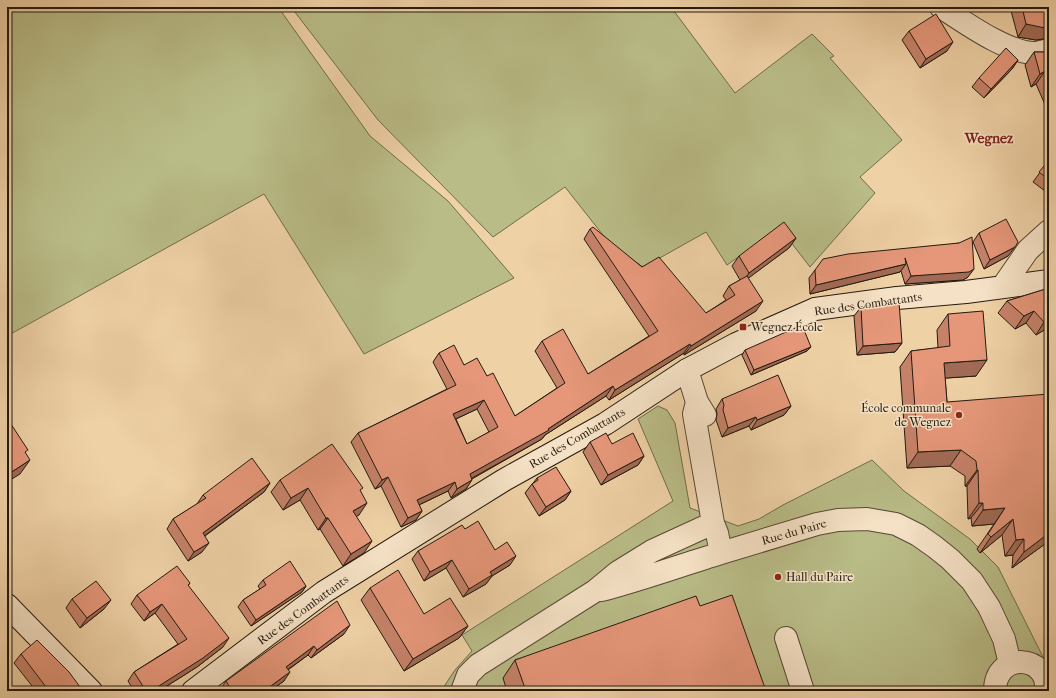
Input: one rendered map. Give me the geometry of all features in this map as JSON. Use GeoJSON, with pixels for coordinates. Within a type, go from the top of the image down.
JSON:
{"type":"FeatureCollection","features":[{"type":"Feature","properties":{"kind":"street"},"geometry":{"type":"LineString","coordinates":[[941,7],[977,31],[1004,45],[1026,52],[1036,53],[1049,50]]}},
{"type":"Feature","properties":{"kind":"street"},"geometry":{"type":"LineString","coordinates":[[1003,286],[1028,250],[1049,231]]}},
{"type":"Feature","properties":{"kind":"street","name":"Rue des Combattants"},"geometry":{"type":"LineString","coordinates":[[194,691],[324,592],[504,480],[605,424],[687,370],[736,344],[815,309],[1049,281]]}},
{"type":"Feature","properties":{"kind":"street"},"geometry":{"type":"LineString","coordinates":[[687,370],[698,402],[694,414],[717,536]]}},
{"type":"Feature","properties":{"kind":"street","name":"Rue du Paire"},"geometry":{"type":"LineString","coordinates":[[462,691],[468,675],[478,665],[595,591],[618,572],[652,551],[717,536],[817,524],[838,520],[867,519],[896,524],[918,535],[950,559],[972,581],[989,607],[1004,639],[1010,664]]}},
{"type":"Feature","properties":{"kind":"street","name":"Rue du Paire"},"geometry":{"type":"LineString","coordinates":[[595,591],[625,584],[717,536]]}},
{"type":"Feature","properties":{"kind":"street"},"geometry":{"type":"LineString","coordinates":[[7,605],[91,691]]}},
{"type":"Feature","properties":{"kind":"street"},"geometry":{"type":"LineString","coordinates":[[786,638],[803,691]]}},
{"type":"Feature","properties":{"kind":"street"},"geometry":{"type":"LineString","coordinates":[[995,691],[995,682],[1003,669],[1010,664],[1018,662],[1026,662],[1034,665],[1041,670],[1047,682]]}},
{"type":"Feature","properties":{"kind":"green space"},"geometry":{"type":"Polygon","coordinates":[[[7,7],[278,7],[370,136],[448,201],[514,278],[364,354],[264,194],[7,336],[7,7]]]}},
{"type":"Feature","properties":{"kind":"green space"},"geometry":{"type":"Polygon","coordinates":[[[291,7],[671,7],[735,93],[812,34],[834,56],[830,58],[902,140],[860,177],[875,193],[810,267],[780,228],[727,265],[706,232],[633,273],[565,187],[493,237],[378,120],[291,7]]]}},
{"type":"Feature","properties":{"kind":"green space","name":"Hall du Paire"},"geometry":{"type":"Polygon","coordinates":[[[658,406],[667,410],[675,423],[690,508],[738,526],[759,519],[783,505],[872,460],[904,491],[970,539],[998,567],[1049,669],[1049,691],[441,691],[455,670],[472,651],[462,635],[673,501],[638,419],[658,406]]]}},
{"type":"Feature","properties":{"kind":"building"},"geometry":{"type":"Polygon","coordinates":[[[1022,7],[1049,7],[1049,27],[1045,28],[1026,24],[1022,7]]]}},
{"type":"Feature","properties":{"kind":"building"},"geometry":{"type":"Polygon","coordinates":[[[936,14],[953,42],[926,59],[909,31],[936,14]]]}},
{"type":"Feature","properties":{"kind":"building"},"geometry":{"type":"Polygon","coordinates":[[[1006,48],[1018,60],[991,89],[979,78],[1006,48]]]}},
{"type":"Feature","properties":{"kind":"building"},"geometry":{"type":"Polygon","coordinates":[[[1034,52],[1049,52],[1049,80],[1045,71],[1040,74],[1034,52]]]}},
{"type":"Feature","properties":{"kind":"building"},"geometry":{"type":"Polygon","coordinates":[[[1049,160],[1049,180],[1039,172],[1049,160]]]}},
{"type":"Feature","properties":{"kind":"building"},"geometry":{"type":"Polygon","coordinates":[[[1006,219],[1018,242],[1015,247],[990,260],[979,233],[1006,219]]]}},
{"type":"Feature","properties":{"kind":"building"},"geometry":{"type":"Polygon","coordinates":[[[784,222],[796,238],[749,273],[739,256],[784,222]]]}},
{"type":"Feature","properties":{"kind":"building"},"geometry":{"type":"Polygon","coordinates":[[[593,227],[642,267],[659,257],[706,313],[735,295],[729,286],[747,276],[763,301],[691,346],[690,344],[615,390],[613,386],[548,429],[549,430],[470,474],[472,480],[457,489],[455,482],[417,500],[422,511],[408,518],[388,477],[382,480],[358,433],[456,385],[439,353],[454,345],[464,365],[477,358],[487,376],[493,373],[515,416],[565,383],[542,341],[563,329],[588,374],[658,331],[590,229],[593,227]],[[484,400],[453,414],[467,444],[498,427],[484,400]]]}},
{"type":"Feature","properties":{"kind":"building"},"geometry":{"type":"Polygon","coordinates":[[[972,237],[974,269],[969,272],[911,276],[905,258],[906,264],[816,285],[815,270],[823,259],[848,254],[959,243],[972,237]]]}},
{"type":"Feature","properties":{"kind":"building"},"geometry":{"type":"Polygon","coordinates":[[[1049,288],[1049,320],[1044,322],[1034,311],[1024,316],[1007,301],[1049,288]]]}},
{"type":"Feature","properties":{"kind":"building"},"geometry":{"type":"Polygon","coordinates":[[[899,302],[902,343],[863,346],[861,307],[899,302]]]}},
{"type":"Feature","properties":{"kind":"building"},"geometry":{"type":"Polygon","coordinates":[[[983,311],[987,360],[944,363],[947,402],[1049,394],[1049,503],[1045,503],[1049,507],[1049,533],[1024,552],[1024,539],[1016,540],[1013,519],[991,537],[988,534],[1005,508],[983,510],[983,503],[979,503],[978,470],[976,461],[961,450],[918,452],[911,351],[950,346],[948,314],[983,311]]]}},
{"type":"Feature","properties":{"kind":"building"},"geometry":{"type":"Polygon","coordinates":[[[802,325],[811,347],[754,370],[745,350],[802,325]]]}},
{"type":"Feature","properties":{"kind":"building"},"geometry":{"type":"Polygon","coordinates":[[[778,375],[791,406],[757,420],[756,417],[728,428],[723,410],[724,405],[722,399],[778,375]]]}},
{"type":"Feature","properties":{"kind":"building"},"geometry":{"type":"Polygon","coordinates":[[[7,418],[28,450],[25,452],[30,460],[7,475],[7,418]]]}},
{"type":"Feature","properties":{"kind":"building"},"geometry":{"type":"Polygon","coordinates":[[[606,433],[612,444],[633,433],[644,456],[608,475],[590,442],[606,433]]]}},
{"type":"Feature","properties":{"kind":"building"},"geometry":{"type":"Polygon","coordinates":[[[332,444],[363,488],[360,490],[367,503],[353,511],[372,541],[351,554],[328,518],[326,518],[308,488],[291,498],[280,480],[332,444]]]}},
{"type":"Feature","properties":{"kind":"building"},"geometry":{"type":"Polygon","coordinates":[[[252,458],[270,483],[203,533],[209,543],[194,552],[173,519],[206,498],[203,495],[252,458]]]}},
{"type":"Feature","properties":{"kind":"building"},"geometry":{"type":"Polygon","coordinates":[[[556,467],[571,491],[546,507],[532,484],[538,480],[537,478],[556,467]]]}},
{"type":"Feature","properties":{"kind":"building"},"geometry":{"type":"Polygon","coordinates":[[[478,521],[495,550],[507,542],[516,556],[490,572],[492,575],[469,589],[452,560],[430,572],[418,551],[462,525],[465,529],[478,521]]]}},
{"type":"Feature","properties":{"kind":"building"},"geometry":{"type":"Polygon","coordinates":[[[290,561],[306,586],[256,620],[243,600],[266,585],[263,580],[290,561]]]}},
{"type":"Feature","properties":{"kind":"building"},"geometry":{"type":"Polygon","coordinates":[[[177,566],[190,583],[188,585],[229,638],[203,658],[151,691],[146,691],[134,672],[187,639],[162,604],[150,612],[137,595],[177,566]]]}},
{"type":"Feature","properties":{"kind":"building"},"geometry":{"type":"Polygon","coordinates":[[[398,570],[424,614],[450,598],[468,626],[413,659],[370,588],[398,570]]]}},
{"type":"Feature","properties":{"kind":"building"},"geometry":{"type":"Polygon","coordinates":[[[96,581],[111,600],[87,618],[72,599],[96,581]]]}},
{"type":"Feature","properties":{"kind":"building"},"geometry":{"type":"Polygon","coordinates":[[[732,595],[766,691],[526,691],[515,660],[696,596],[700,606],[732,595]]]}},
{"type":"Feature","properties":{"kind":"building"},"geometry":{"type":"Polygon","coordinates":[[[337,601],[350,625],[317,650],[314,646],[286,667],[290,672],[264,691],[232,691],[226,681],[337,601]]]}},
{"type":"Feature","properties":{"kind":"building"},"geometry":{"type":"Polygon","coordinates":[[[37,640],[69,672],[83,691],[49,691],[21,654],[37,640]]]}},
{"type":"Feature","properties":{"kind":"place","name":"Wegnez École"},"geometry":{"type":"Point","coordinates":[743,327]}},
{"type":"Feature","properties":{"kind":"place","name":"École communale de Wegnez"},"geometry":{"type":"Point","coordinates":[959,415]}},
{"type":"Feature","properties":{"kind":"place","name":"Hall du Paire"},"geometry":{"type":"Point","coordinates":[778,577]}},
{"type":"Feature","properties":{"kind":"district","name":"Wegnez"},"geometry":{"type":"Point","coordinates":[989,138]}}]}
